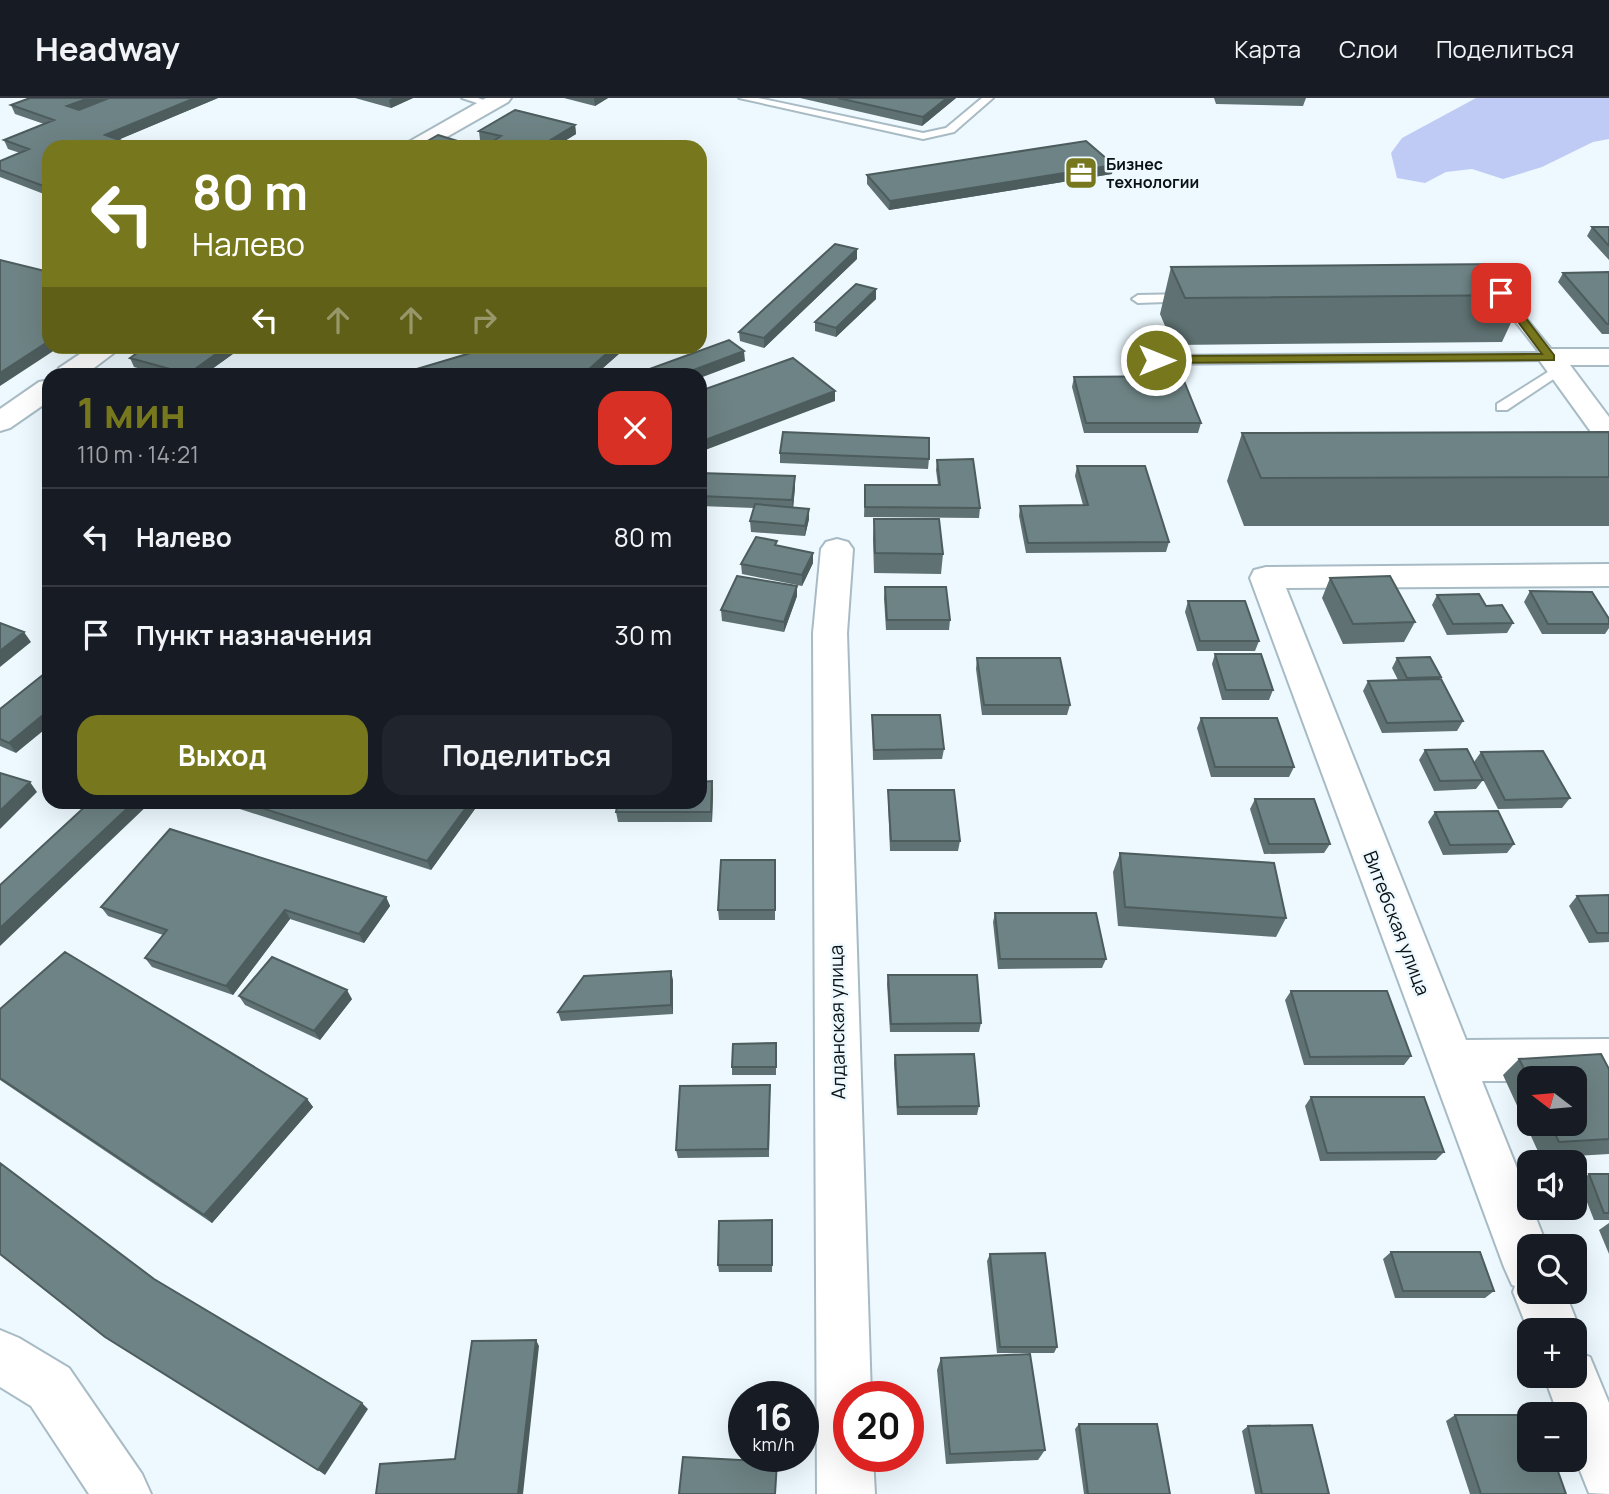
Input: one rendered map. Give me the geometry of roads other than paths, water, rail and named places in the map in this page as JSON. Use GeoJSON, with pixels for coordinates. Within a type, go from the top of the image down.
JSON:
{"type":"FeatureCollection","features":[{"type":"Feature","properties":{"kind":"street"},"geometry":{"type":"LineString","coordinates":[[426,140],[495,101]]}},
{"type":"Feature","properties":{"kind":"street"},"geometry":{"type":"LineString","coordinates":[[78,368],[98,354]]}},
{"type":"Feature","properties":{"kind":"street"},"geometry":{"type":"LineString","coordinates":[[1609,356],[1555,363],[1609,437]]}},
{"type":"Feature","properties":{"kind":"street"},"geometry":{"type":"LineString","coordinates":[[0,422],[42,393]]}},
{"type":"Feature","properties":{"kind":"street","name":"Алданская улица"},"geometry":{"type":"LineString","coordinates":[[837,550],[830,633],[846,1494]]}},
{"type":"Feature","properties":{"kind":"street","name":"Витебская улица"},"geometry":{"type":"LineString","coordinates":[[1517,1234],[1266,578],[1609,575]]}},
{"type":"Feature","properties":{"kind":"street"},"geometry":{"type":"LineString","coordinates":[[1450,1060],[1609,1060]]}},
{"type":"Feature","properties":{"kind":"street"},"geometry":{"type":"LineString","coordinates":[[0,1357],[50,1387],[122,1494]]}},
{"type":"Feature","properties":{"kind":"street"},"geometry":{"type":"LineString","coordinates":[[1577,1388],[1609,1473]]}},
{"type":"Feature","properties":{"kind":"lane"},"geometry":{"type":"LineString","coordinates":[[467,98],[495,101]]}},
{"type":"Feature","properties":{"kind":"lane"},"geometry":{"type":"LineString","coordinates":[[744,98],[923,136],[950,130],[988,98]]}},
{"type":"Feature","properties":{"kind":"lane"},"geometry":{"type":"LineString","coordinates":[[1487,293],[1501,293],[1555,363]]}},
{"type":"Feature","properties":{"kind":"lane"},"geometry":{"type":"LineString","coordinates":[[1138,299],[1208,298]]}},
{"type":"Feature","properties":{"kind":"lane"},"geometry":{"type":"LineString","coordinates":[[1156,360],[1555,363]]}},
{"type":"Feature","properties":{"kind":"lane"},"geometry":{"type":"LineString","coordinates":[[1502,407],[1555,363]]}},
{"type":"Feature","properties":{"kind":"water"},"geometry":{"type":"Polygon","coordinates":[[[1476,98],[1609,98],[1609,139],[1593,142],[1542,167],[1503,179],[1472,169],[1446,172],[1425,183],[1397,178],[1391,153],[1402,138],[1476,98]]]}},
{"type":"Feature","properties":{"kind":"place","name":"Бизнес технологии"},"geometry":{"type":"Point","coordinates":[1081,173]}}]}
